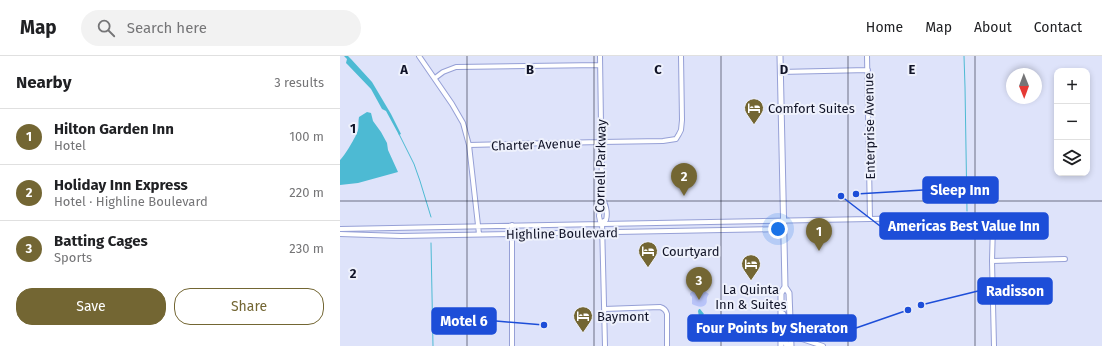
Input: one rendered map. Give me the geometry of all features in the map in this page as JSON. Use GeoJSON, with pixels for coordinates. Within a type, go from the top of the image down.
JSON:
{"type":"FeatureCollection","features":[{"type":"Feature","properties":{"kind":"main road"},"geometry":{"type":"LineString","coordinates":[[780,56],[785,287],[789,293],[791,346]]}},
{"type":"Feature","properties":{"kind":"main road"},"geometry":{"type":"LineString","coordinates":[[780,345],[781,293],[785,287]]}},
{"type":"Feature","properties":{"kind":"main road"},"geometry":{"type":"LineString","coordinates":[[781,309],[784,317],[786,334],[791,338]]}},
{"type":"Feature","properties":{"kind":"main road"},"geometry":{"type":"LineString","coordinates":[[780,338],[785,341],[787,346]]}},
{"type":"Feature","properties":{"kind":"street"},"geometry":{"type":"LineString","coordinates":[[419,56],[435,78],[463,123],[468,145],[479,234]]}},
{"type":"Feature","properties":{"kind":"street","name":"Cornell Parkway"},"geometry":{"type":"LineString","coordinates":[[600,56],[601,197],[599,216],[602,223],[605,346]]}},
{"type":"Feature","properties":{"kind":"street","name":"Charter Avenue"},"geometry":{"type":"LineString","coordinates":[[468,145],[663,142],[676,139],[679,134],[682,120],[681,56]]}},
{"type":"Feature","properties":{"kind":"street","name":"Enterprise Avenue"},"geometry":{"type":"LineString","coordinates":[[868,56],[870,219]]}},
{"type":"Feature","properties":{"kind":"street"},"geometry":{"type":"LineString","coordinates":[[435,78],[443,72],[456,67],[600,65]]}},
{"type":"Feature","properties":{"kind":"street"},"geometry":{"type":"LineString","coordinates":[[780,72],[868,70]]}},
{"type":"Feature","properties":{"kind":"street"},"geometry":{"type":"LineString","coordinates":[[601,197],[605,202],[607,217],[602,223]]}},
{"type":"Feature","properties":{"kind":"street","name":"Highline Boulevard"},"geometry":{"type":"LineString","coordinates":[[340,229],[956,216]]}},
{"type":"Feature","properties":{"kind":"street"},"geometry":{"type":"LineString","coordinates":[[759,221],[760,230]]}},
{"type":"Feature","properties":{"kind":"street"},"geometry":{"type":"LineString","coordinates":[[993,224],[992,261],[994,346]]}},
{"type":"Feature","properties":{"kind":"street"},"geometry":{"type":"LineString","coordinates":[[512,225],[512,346]]}},
{"type":"Feature","properties":{"kind":"street","name":"Highline Boulevard"},"geometry":{"type":"LineString","coordinates":[[340,234],[401,236],[783,229]]}},
{"type":"Feature","properties":{"kind":"street"},"geometry":{"type":"LineString","coordinates":[[992,261],[1065,259]]}},
{"type":"Feature","properties":{"kind":"street"},"geometry":{"type":"LineString","coordinates":[[604,309],[660,308],[665,310],[667,316],[667,346]]}},
{"type":"Feature","properties":{"kind":"street"},"geometry":{"type":"LineString","coordinates":[[791,330],[802,339]]}},
{"type":"Feature","properties":{"kind":"street"},"geometry":{"type":"LineString","coordinates":[[791,338],[802,339],[823,346]]}},
{"type":"Feature","properties":{"kind":"shaded area"},"geometry":{"type":"Polygon","coordinates":[[[344,56],[348,56],[372,82],[401,134],[399,135],[386,111],[382,109],[371,89],[346,63],[347,59],[344,56]]]}},
{"type":"Feature","properties":{"kind":"shaded area"},"geometry":{"type":"Polygon","coordinates":[[[367,112],[371,113],[373,121],[387,143],[388,150],[398,172],[358,183],[340,185],[340,160],[357,133],[359,117],[367,112]]]}},
{"type":"Feature","properties":{"kind":"shaded area"},"geometry":{"type":"Polygon","coordinates":[[[695,290],[703,290],[709,294],[705,306],[699,307],[692,304],[692,297],[690,293],[695,290]]]}},
{"type":"Feature","properties":{"kind":"shaded area"},"geometry":{"type":"Polygon","coordinates":[[[699,309],[704,314],[700,318],[702,324],[708,327],[711,324],[722,325],[725,330],[724,335],[718,336],[715,339],[702,337],[699,332],[701,328],[698,311],[699,309]],[[722,326],[702,329],[700,331],[702,331],[701,334],[703,336],[708,334],[723,334],[722,326]]]}},
{"type":"Feature","properties":{"kind":"waterway"},"geometry":{"type":"LineString","coordinates":[[964,56],[967,211]]}},
{"type":"Feature","properties":{"kind":"waterway"},"geometry":{"type":"LineString","coordinates":[[399,134],[414,164],[431,217]]}},
{"type":"Feature","properties":{"kind":"waterway"},"geometry":{"type":"LineString","coordinates":[[431,243],[433,346]]}},
{"type":"Feature","properties":{"kind":"place","name":"Comfort Suites"},"geometry":{"type":"Point","coordinates":[754,125]}},
{"type":"Feature","properties":{"kind":"place","name":"Sleep Inn"},"geometry":{"type":"Point","coordinates":[856,194]}},
{"type":"Feature","properties":{"kind":"place","name":"Holiday Inn Express"},"geometry":{"type":"Point","coordinates":[684,196]}},
{"type":"Feature","properties":{"kind":"place","name":"Americas Best Value Inn"},"geometry":{"type":"Point","coordinates":[841,196]}},
{"type":"Feature","properties":{"kind":"place","name":"Hilton Garden Inn"},"geometry":{"type":"Point","coordinates":[819,251]}},
{"type":"Feature","properties":{"kind":"place","name":"Courtyard"},"geometry":{"type":"Point","coordinates":[648,268]}},
{"type":"Feature","properties":{"kind":"place","name":"La Quinta Inn & Suites"},"geometry":{"type":"Point","coordinates":[751,281]}},
{"type":"Feature","properties":{"kind":"place","name":"Batting Cages"},"geometry":{"type":"Point","coordinates":[699,300]}},
{"type":"Feature","properties":{"kind":"place","name":"Radisson"},"geometry":{"type":"Point","coordinates":[921,305]}},
{"type":"Feature","properties":{"kind":"place","name":"Four Points by Sheraton"},"geometry":{"type":"Point","coordinates":[908,310]}},
{"type":"Feature","properties":{"kind":"place","name":"Motel 6"},"geometry":{"type":"Point","coordinates":[544,325]}},
{"type":"Feature","properties":{"kind":"place","name":"Baymont"},"geometry":{"type":"Point","coordinates":[583,333]}}]}
